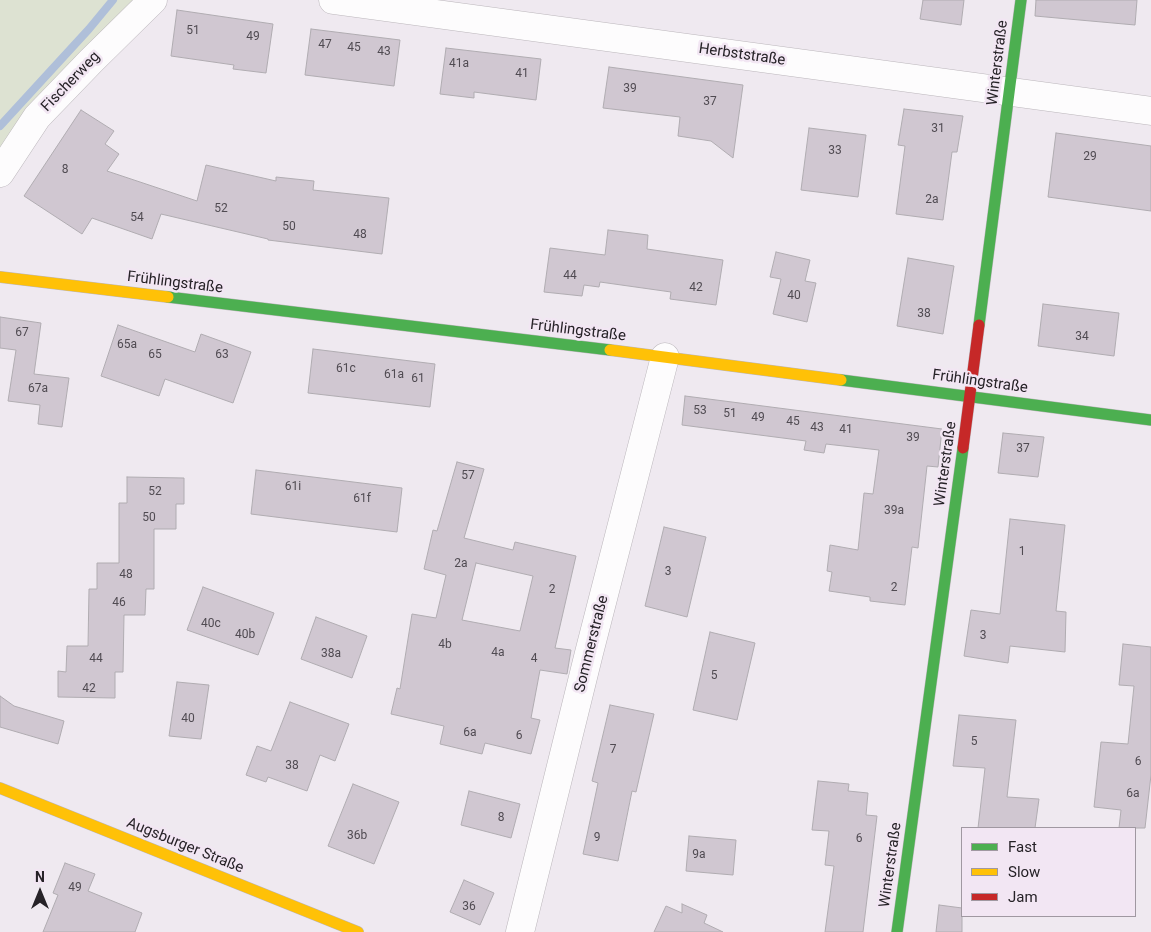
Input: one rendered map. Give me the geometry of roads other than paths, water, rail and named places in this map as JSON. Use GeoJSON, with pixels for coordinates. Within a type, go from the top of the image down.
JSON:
{"type":"FeatureCollection","features":[{"type":"Feature","properties":{"kind":"street","name":"Fischerweg"},"geometry":{"type":"LineString","coordinates":[[0,173],[37,117],[153,0]]}},
{"type":"Feature","properties":{"kind":"street","name":"Herbststraße"},"geometry":{"type":"LineString","coordinates":[[333,0],[1151,111]]}},
{"type":"Feature","properties":{"kind":"street","name":"Winterstraße"},"geometry":{"type":"LineString","coordinates":[[897,932],[970,396],[1021,0]]}},
{"type":"Feature","properties":{"kind":"street","name":"Frühlingstraße"},"geometry":{"type":"LineString","coordinates":[[0,278],[665,357],[1151,420]]}},
{"type":"Feature","properties":{"kind":"street","name":"Sommerstraße"},"geometry":{"type":"LineString","coordinates":[[520,932],[665,357]]}},
{"type":"Feature","properties":{"kind":"street","name":"Augsburger Straße"},"geometry":{"type":"LineString","coordinates":[[0,788],[358,932]]}},
{"type":"Feature","properties":{"kind":"waterway"},"geometry":{"type":"LineString","coordinates":[[0,126],[113,0]]}}]}
